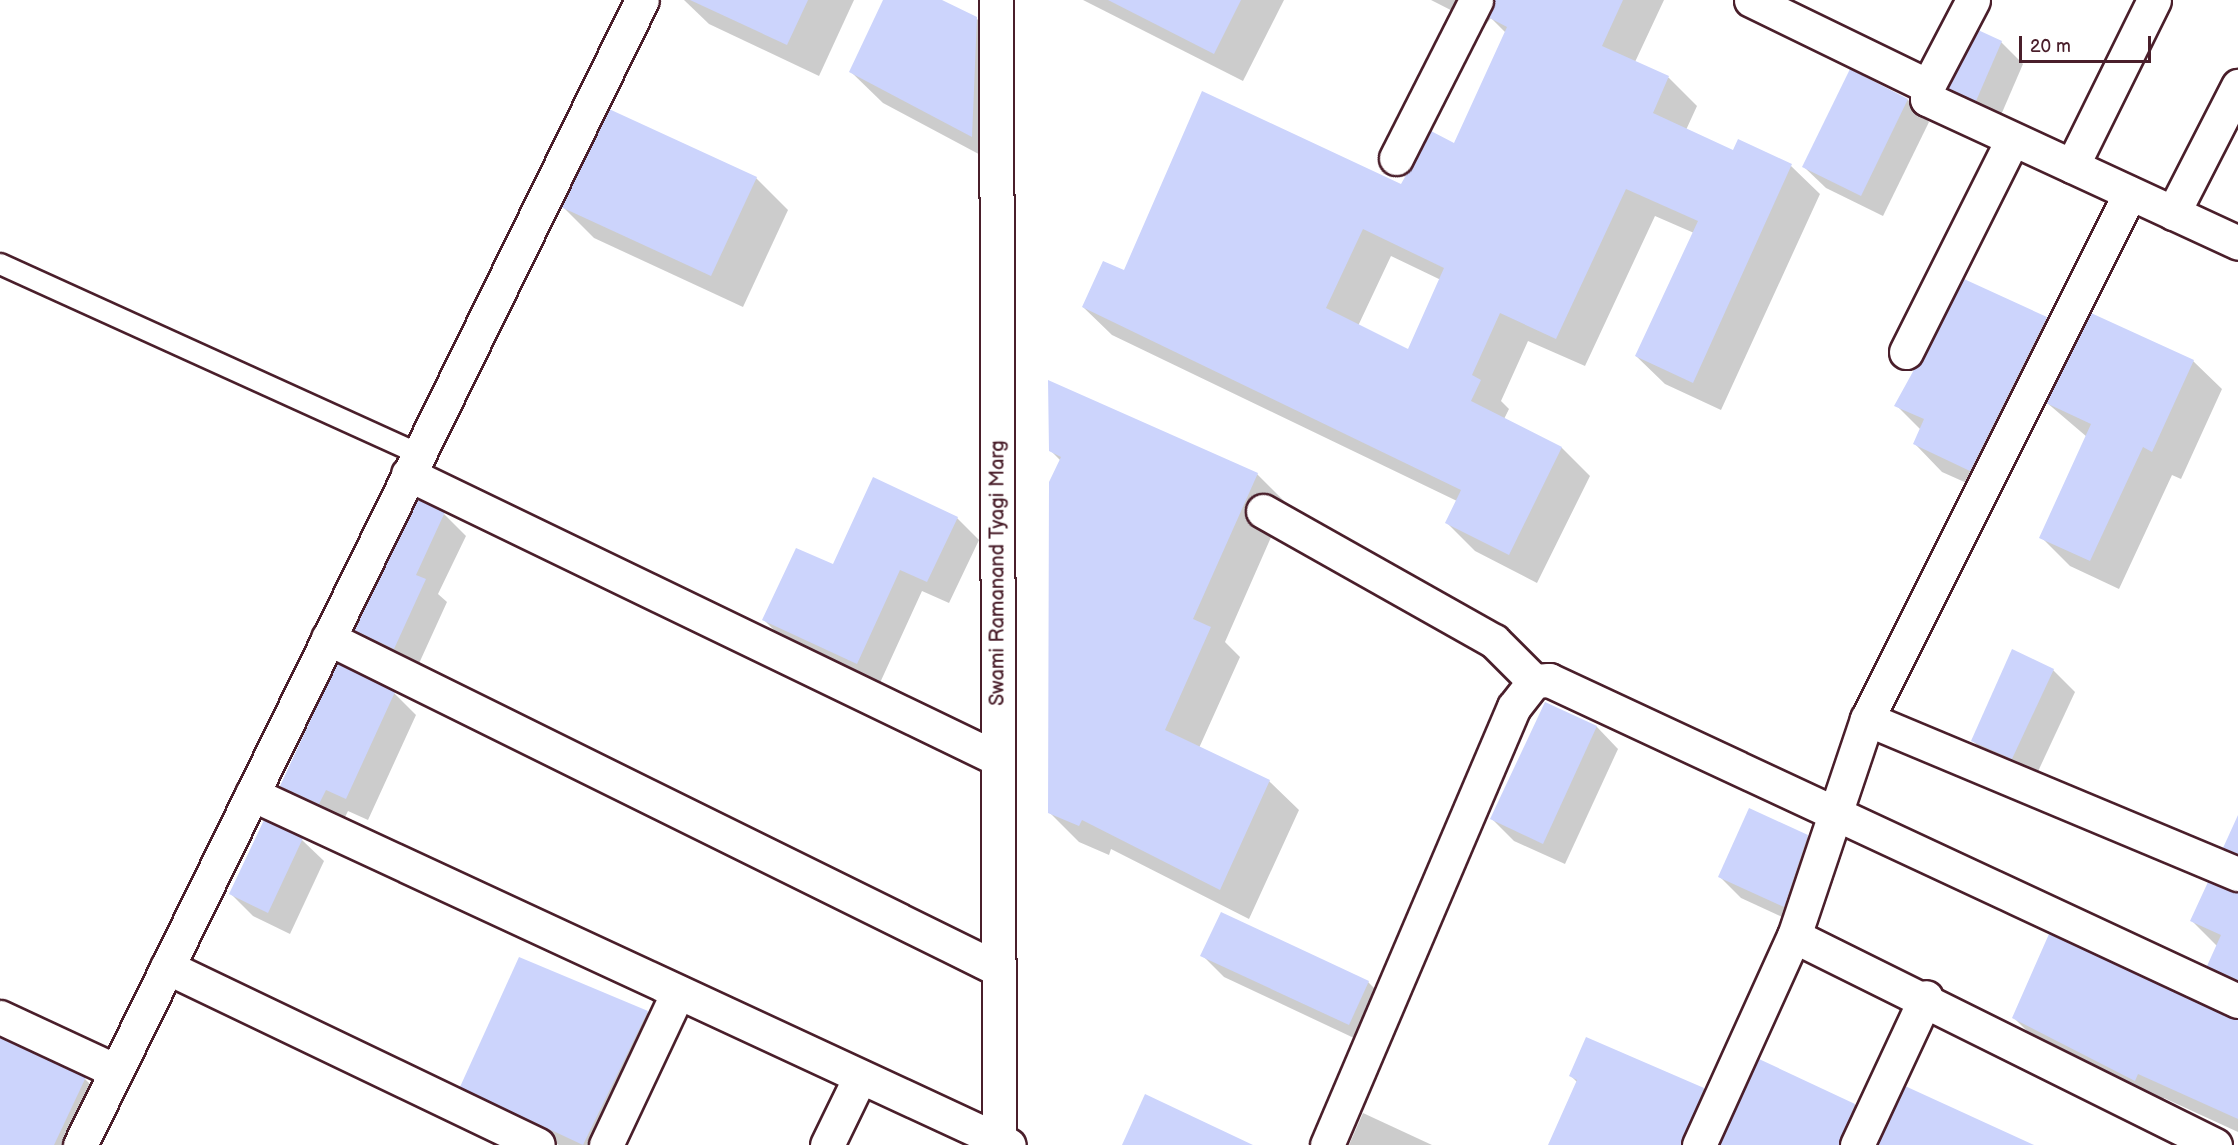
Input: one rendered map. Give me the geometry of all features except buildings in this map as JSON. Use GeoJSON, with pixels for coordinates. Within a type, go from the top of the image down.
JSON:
{"type":"FeatureCollection","features":[{"type":"Feature","properties":{"kind":"street"},"geometry":{"type":"LineString","coordinates":[[80,1145],[642,0]]}},
{"type":"Feature","properties":{"kind":"street","name":"Swami Ramanand Tyagi Marg"},"geometry":{"type":"LineString","coordinates":[[996,0],[998,969],[1002,1144]]}},
{"type":"Feature","properties":{"kind":"street"},"geometry":{"type":"LineString","coordinates":[[1396,158],[1476,0]]}},
{"type":"Feature","properties":{"kind":"street"},"geometry":{"type":"LineString","coordinates":[[1751,0],[1928,86]]}},
{"type":"Feature","properties":{"kind":"street"},"geometry":{"type":"LineString","coordinates":[[1973,0],[1928,86],[1927,99],[1934,105],[2238,243]]}},
{"type":"Feature","properties":{"kind":"street"},"geometry":{"type":"LineString","coordinates":[[2072,166],[2154,0]]}},
{"type":"Feature","properties":{"kind":"street"},"geometry":{"type":"LineString","coordinates":[[2173,213],[2238,86]]}},
{"type":"Feature","properties":{"kind":"street"},"geometry":{"type":"LineString","coordinates":[[1906,352],[2012,140]]}},
{"type":"Feature","properties":{"kind":"street"},"geometry":{"type":"LineString","coordinates":[[1699,1145],[1794,936],[1867,719],[2130,193]]}},
{"type":"Feature","properties":{"kind":"street"},"geometry":{"type":"LineString","coordinates":[[413,464],[998,759]]}},
{"type":"Feature","properties":{"kind":"street"},"geometry":{"type":"LineString","coordinates":[[1263,511],[1494,641],[1534,681]]}},
{"type":"Feature","properties":{"kind":"street"},"geometry":{"type":"LineString","coordinates":[[328,638],[998,969]]}},
{"type":"Feature","properties":{"kind":"street"},"geometry":{"type":"LineString","coordinates":[[1327,1145],[1514,707],[1534,681],[1549,680],[1835,811],[2238,1001]]}},
{"type":"Feature","properties":{"kind":"street"},"geometry":{"type":"LineString","coordinates":[[1867,719],[2238,873]]}},
{"type":"Feature","properties":{"kind":"street"},"geometry":{"type":"LineString","coordinates":[[252,794],[1002,1144]]}},
{"type":"Feature","properties":{"kind":"street"},"geometry":{"type":"LineString","coordinates":[[1794,936],[1926,996],[2215,1145]]}},
{"type":"Feature","properties":{"kind":"street"},"geometry":{"type":"LineString","coordinates":[[167,967],[538,1145]]}},
{"type":"Feature","properties":{"kind":"street"},"geometry":{"type":"LineString","coordinates":[[606,1145],[678,992]]}},
{"type":"Feature","properties":{"kind":"street"},"geometry":{"type":"LineString","coordinates":[[1857,1145],[1926,996]]}},
{"type":"Feature","properties":{"kind":"street"},"geometry":{"type":"LineString","coordinates":[[0,1017],[116,1071]]}},
{"type":"Feature","properties":{"kind":"street"},"geometry":{"type":"LineString","coordinates":[[827,1145],[860,1077]]}},
{"type":"Feature","properties":{"kind":"lane"},"geometry":{"type":"LineString","coordinates":[[0,264],[413,464]]}}]}
